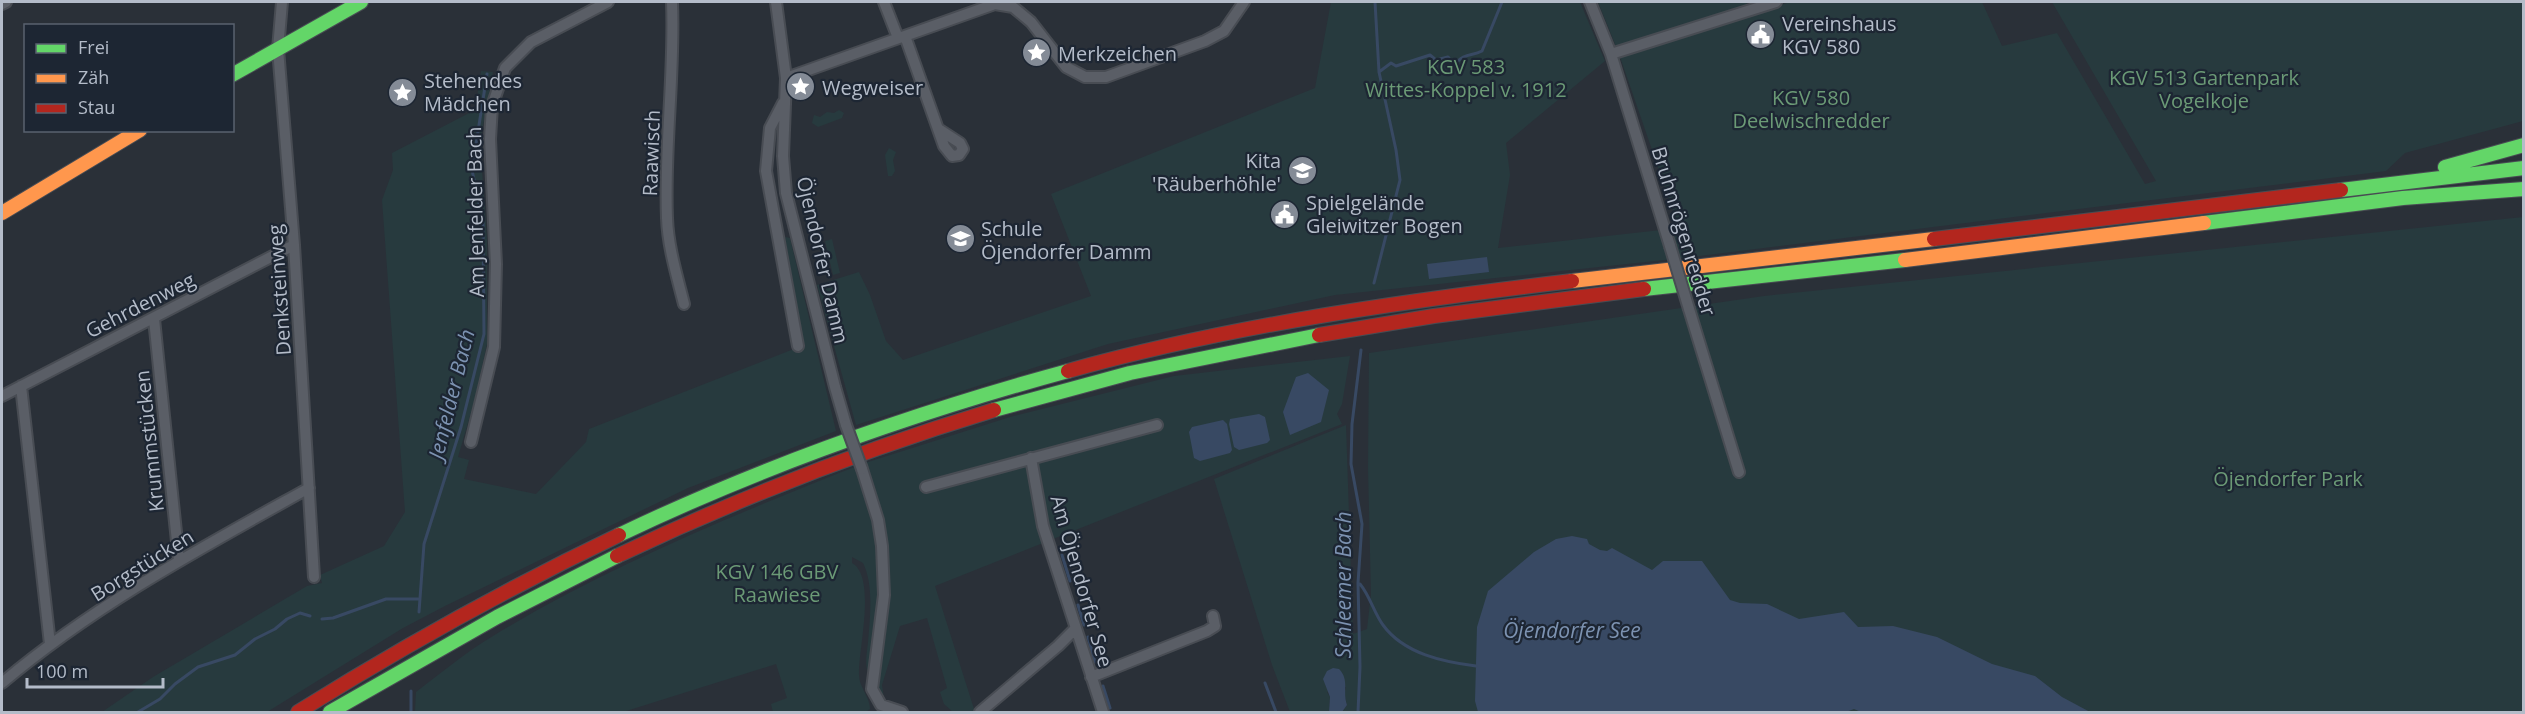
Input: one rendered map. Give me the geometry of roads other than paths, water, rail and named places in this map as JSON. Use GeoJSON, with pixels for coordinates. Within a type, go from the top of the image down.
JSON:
{"type":"FeatureCollection","features":[{"type":"Feature","properties":{"kind":"main road"},"geometry":{"type":"LineString","coordinates":[[234,74],[361,2]]}},
{"type":"Feature","properties":{"kind":"main road"},"geometry":{"type":"LineString","coordinates":[[2,213],[137,132]]}},
{"type":"Feature","properties":{"kind":"main road"},"geometry":{"type":"LineString","coordinates":[[2343,190],[2436,169],[2523,145]]}},
{"type":"Feature","properties":{"kind":"main road"},"geometry":{"type":"LineString","coordinates":[[298,712],[420,638],[549,569],[640,525],[728,487],[909,418],[1019,384],[1106,361],[1278,323],[1379,307],[1667,270],[2523,168]]}},
{"type":"Feature","properties":{"kind":"main road"},"geometry":{"type":"LineString","coordinates":[[330,712],[375,684],[558,584],[736,502],[840,461],[915,435],[1025,400],[1174,362],[1292,338],[1466,312],[2403,198],[2523,189]]}},
{"type":"Feature","properties":{"kind":"street"},"geometry":{"type":"LineString","coordinates":[[2,4],[6,2]]}},
{"type":"Feature","properties":{"kind":"street","name":"Denksteinweg"},"geometry":{"type":"LineString","coordinates":[[282,2],[278,49],[294,245],[314,577]]}},
{"type":"Feature","properties":{"kind":"street","name":"Am Jenfelder Bach"},"geometry":{"type":"LineString","coordinates":[[471,442],[494,347],[496,264],[490,139],[492,106],[505,68],[531,42],[608,2]]}},
{"type":"Feature","properties":{"kind":"street","name":"Raawisch"},"geometry":{"type":"LineString","coordinates":[[672,2],[674,50],[668,145],[667,220],[674,266],[684,304]]}},
{"type":"Feature","properties":{"kind":"street","name":"Öjendorfer Damm"},"geometry":{"type":"LineString","coordinates":[[776,2],[786,78],[783,156],[786,193],[835,387],[878,520],[882,546],[884,595],[872,689],[883,710]]}},
{"type":"Feature","properties":{"kind":"street"},"geometry":{"type":"LineString","coordinates":[[884,2],[940,130]]}},
{"type":"Feature","properties":{"kind":"street"},"geometry":{"type":"LineString","coordinates":[[786,78],[995,4],[1013,7],[1031,22],[1066,67],[1085,77],[1106,77],[1206,41],[1224,31],[1244,2]]}},
{"type":"Feature","properties":{"kind":"street","name":"Bruhnrögenredder"},"geometry":{"type":"LineString","coordinates":[[1590,2],[1611,54],[1738,472]]}},
{"type":"Feature","properties":{"kind":"street"},"geometry":{"type":"LineString","coordinates":[[1611,54],[1776,2]]}},
{"type":"Feature","properties":{"kind":"street","name":"Öjendorfer Damm"},"geometry":{"type":"LineString","coordinates":[[784,100],[770,128],[766,171],[798,346]]}},
{"type":"Feature","properties":{"kind":"street","name":"Gehrdenweg"},"geometry":{"type":"LineString","coordinates":[[2,396],[294,245]]}},
{"type":"Feature","properties":{"kind":"street","name":"Krummstücken"},"geometry":{"type":"LineString","coordinates":[[154,319],[179,561]]}},
{"type":"Feature","properties":{"kind":"street"},"geometry":{"type":"LineString","coordinates":[[21,386],[50,644]]}},
{"type":"Feature","properties":{"kind":"street"},"geometry":{"type":"LineString","coordinates":[[926,487],[1157,425]]}},
{"type":"Feature","properties":{"kind":"street","name":"Am Öjendorfer See"},"geometry":{"type":"LineString","coordinates":[[1031,458],[1043,526],[1076,622],[1103,712]]}},
{"type":"Feature","properties":{"kind":"street","name":"Borgstücken"},"geometry":{"type":"LineString","coordinates":[[2,684],[50,644],[179,561],[309,488]]}},
{"type":"Feature","properties":{"kind":"street"},"geometry":{"type":"LineString","coordinates":[[1091,677],[1206,631],[1215,626],[1213,616]]}},
{"type":"Feature","properties":{"kind":"street"},"geometry":{"type":"LineString","coordinates":[[980,712],[1076,628]]}},
{"type":"Feature","properties":{"kind":"street"},"geometry":{"type":"LineString","coordinates":[[883,710],[902,712]]}},
{"type":"Feature","properties":{"kind":"water"},"geometry":{"type":"Polygon","coordinates":[[[1487,257],[1489,272],[1429,279],[1427,264],[1487,257]]]}},
{"type":"Feature","properties":{"kind":"water"},"geometry":{"type":"Polygon","coordinates":[[[1308,373],[1329,390],[1321,422],[1290,435],[1283,412],[1296,377],[1308,373]]]}},
{"type":"Feature","properties":{"kind":"water"},"geometry":{"type":"Polygon","coordinates":[[[1259,414],[1265,417],[1270,440],[1267,443],[1239,450],[1234,447],[1230,419],[1259,414]]]}},
{"type":"Feature","properties":{"kind":"water"},"geometry":{"type":"Polygon","coordinates":[[[1223,420],[1227,424],[1232,450],[1230,453],[1200,461],[1194,458],[1189,432],[1192,427],[1223,420]]]}},
{"type":"Feature","properties":{"kind":"water","name":"Öjendorfer See"},"geometry":{"type":"Polygon","coordinates":[[[1572,536],[1587,539],[1589,544],[1600,550],[1607,551],[1612,548],[1652,570],[1663,561],[1702,561],[1730,600],[1740,603],[1767,604],[1799,619],[1844,612],[1858,627],[1893,626],[1937,637],[1992,664],[2035,676],[2062,697],[2090,712],[1861,712],[1854,709],[1846,712],[1478,712],[1475,701],[1477,627],[1488,591],[1534,552],[1556,539],[1572,536]]]}},
{"type":"Feature","properties":{"kind":"water"},"geometry":{"type":"Polygon","coordinates":[[[1333,668],[1339,669],[1344,677],[1347,705],[1342,712],[1329,712],[1330,697],[1323,679],[1327,671],[1333,668]]]}},
{"type":"Feature","properties":{"kind":"waterway","name":"Schleemer Bach"},"geometry":{"type":"LineString","coordinates":[[1374,283],[1400,180],[1379,72],[1375,2]]}},
{"type":"Feature","properties":{"kind":"waterway"},"geometry":{"type":"LineString","coordinates":[[1379,72],[1391,63],[1396,66],[1430,55],[1436,60],[1448,57],[1452,62],[1482,51],[1502,2]]}},
{"type":"Feature","properties":{"kind":"waterway","name":"Jenfelder Bach"},"geometry":{"type":"LineString","coordinates":[[419,612],[424,544],[461,427],[484,334],[483,222],[472,170],[487,74]]}},
{"type":"Feature","properties":{"kind":"waterway","name":"Schleemer Bach"},"geometry":{"type":"LineString","coordinates":[[1358,712],[1360,667],[1358,583],[1362,524],[1351,464],[1352,424],[1361,350]]}},
{"type":"Feature","properties":{"kind":"waterway"},"geometry":{"type":"LineString","coordinates":[[1062,555],[1070,581]]}},
{"type":"Feature","properties":{"kind":"waterway"},"geometry":{"type":"LineString","coordinates":[[1360,584],[1383,625],[1402,643],[1425,655],[1476,666]]}},
{"type":"Feature","properties":{"kind":"waterway"},"geometry":{"type":"LineString","coordinates":[[322,619],[333,618],[386,599],[418,599]]}},
{"type":"Feature","properties":{"kind":"waterway"},"geometry":{"type":"LineString","coordinates":[[1078,605],[1084,625]]}},
{"type":"Feature","properties":{"kind":"waterway"},"geometry":{"type":"LineString","coordinates":[[138,712],[160,699],[175,684],[198,667],[235,655],[255,639],[300,613],[310,616]]}},
{"type":"Feature","properties":{"kind":"waterway"},"geometry":{"type":"LineString","coordinates":[[1088,637],[1095,662]]}},
{"type":"Feature","properties":{"kind":"waterway"},"geometry":{"type":"LineString","coordinates":[[1265,683],[1276,712]]}},
{"type":"Feature","properties":{"kind":"waterway"},"geometry":{"type":"LineString","coordinates":[[1103,686],[1110,708]]}},
{"type":"Feature","properties":{"kind":"waterway","name":"Jenfelder Bach"},"geometry":{"type":"LineString","coordinates":[[411,691],[411,712]]}},
{"type":"Feature","properties":{"kind":"place","name":"Vereinshaus KGV 580"},"geometry":{"type":"Point","coordinates":[1761,34]}},
{"type":"Feature","properties":{"kind":"place","name":"Merkzeichen"},"geometry":{"type":"Point","coordinates":[1037,53]}},
{"type":"Feature","properties":{"kind":"place","name":"Wegweiser"},"geometry":{"type":"Point","coordinates":[801,87]}},
{"type":"Feature","properties":{"kind":"place","name":"Stehendes Mädchen"},"geometry":{"type":"Point","coordinates":[403,92]}},
{"type":"Feature","properties":{"kind":"place","name":"Kita 'Räuberhöhle'"},"geometry":{"type":"Point","coordinates":[1302,171]}},
{"type":"Feature","properties":{"kind":"place","name":"Spielgelände Gleiwitzer Bogen"},"geometry":{"type":"Point","coordinates":[1285,214]}},
{"type":"Feature","properties":{"kind":"place","name":"Schule Öjendorfer Damm"},"geometry":{"type":"Point","coordinates":[960,239]}},
{"type":"Feature","properties":{"kind":"park label","name":"KGV 583 Wittes-Koppel v. 1912"},"geometry":{"type":"Point","coordinates":[1466,78]}},
{"type":"Feature","properties":{"kind":"park label","name":"KGV 513 Gartenpark Vogelkoje"},"geometry":{"type":"Point","coordinates":[2204,88]}},
{"type":"Feature","properties":{"kind":"park label","name":"KGV 580 Deelwischredder"},"geometry":{"type":"Point","coordinates":[1811,108]}},
{"type":"Feature","properties":{"kind":"park label","name":"Öjendorfer Park"},"geometry":{"type":"Point","coordinates":[2288,478]}},
{"type":"Feature","properties":{"kind":"park label","name":"KGV 146 GBV Raawiese"},"geometry":{"type":"Point","coordinates":[777,582]}}]}
